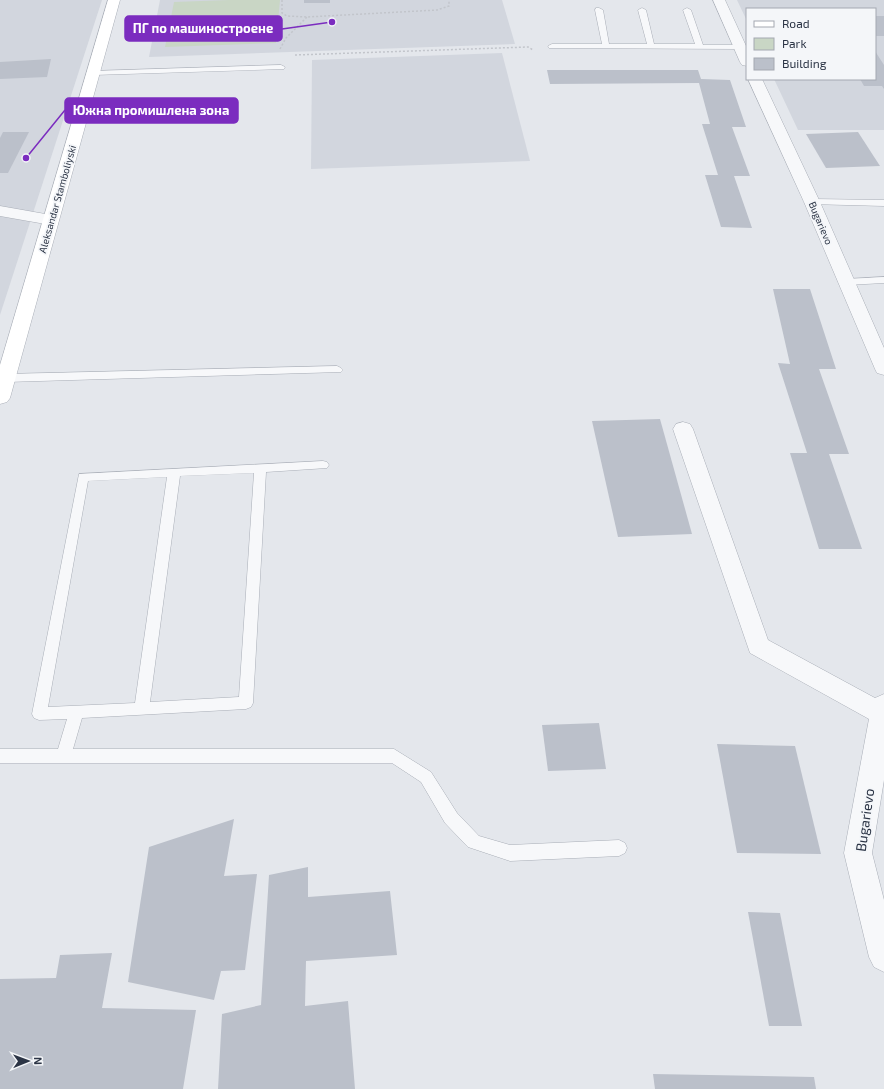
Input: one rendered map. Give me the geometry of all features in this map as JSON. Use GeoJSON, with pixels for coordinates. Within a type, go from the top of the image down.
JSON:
{"type":"FeatureCollection","features":[{"type":"Feature","properties":{"kind":"street","name":"Aleksandar Stamboliyski"},"geometry":{"type":"LineString","coordinates":[[0,398],[114,0]]}},
{"type":"Feature","properties":{"kind":"street"},"geometry":{"type":"LineString","coordinates":[[719,0],[746,60]]}},
{"type":"Feature","properties":{"kind":"street","name":"Bugarievo"},"geometry":{"type":"LineString","coordinates":[[755,80],[847,282],[877,338],[884,369]]}},
{"type":"Feature","properties":{"kind":"street"},"geometry":{"type":"LineString","coordinates":[[0,211],[51,220]]}},
{"type":"Feature","properties":{"kind":"street"},"geometry":{"type":"LineString","coordinates":[[684,429],[758,646],[883,709]]}},
{"type":"Feature","properties":{"kind":"street","name":"Bugarievo"},"geometry":{"type":"LineString","coordinates":[[883,709],[858,853],[875,884],[884,957]]}},
{"type":"Feature","properties":{"kind":"lane"},"geometry":{"type":"LineString","coordinates":[[599,10],[606,46]]}},
{"type":"Feature","properties":{"kind":"lane"},"geometry":{"type":"LineString","coordinates":[[642,10],[651,47]]}},
{"type":"Feature","properties":{"kind":"lane"},"geometry":{"type":"LineString","coordinates":[[687,10],[700,47]]}},
{"type":"Feature","properties":{"kind":"lane"},"geometry":{"type":"LineString","coordinates":[[552,46],[740,47]]}},
{"type":"Feature","properties":{"kind":"lane"},"geometry":{"type":"LineString","coordinates":[[93,73],[281,67]]}},
{"type":"Feature","properties":{"kind":"lane"},"geometry":{"type":"LineString","coordinates":[[812,202],[884,203]]}},
{"type":"Feature","properties":{"kind":"lane"},"geometry":{"type":"LineString","coordinates":[[847,282],[884,280]]}},
{"type":"Feature","properties":{"kind":"lane"},"geometry":{"type":"LineString","coordinates":[[6,378],[337,370]]}},
{"type":"Feature","properties":{"kind":"lane"},"geometry":{"type":"LineString","coordinates":[[260,468],[246,703],[39,714],[83,477],[174,472],[323,465]]}},
{"type":"Feature","properties":{"kind":"lane"},"geometry":{"type":"LineString","coordinates":[[142,708],[174,472]]}},
{"type":"Feature","properties":{"kind":"lane"},"geometry":{"type":"LineString","coordinates":[[64,756],[76,712]]}},
{"type":"Feature","properties":{"kind":"lane"},"geometry":{"type":"LineString","coordinates":[[0,756],[394,756],[426,777],[451,818],[474,842],[510,854],[619,848]]}},
{"type":"Feature","properties":{"kind":"path"},"geometry":{"type":"LineString","coordinates":[[282,0],[282,13],[287,16],[307,17],[437,10],[449,6],[449,0]]}},
{"type":"Feature","properties":{"kind":"path"},"geometry":{"type":"LineString","coordinates":[[280,50],[286,38],[307,17]]}},
{"type":"Feature","properties":{"kind":"path"},"geometry":{"type":"LineString","coordinates":[[294,55],[528,47]]}},
{"type":"Feature","properties":{"kind":"shaded area"},"geometry":{"type":"Polygon","coordinates":[[[0,0],[102,0],[0,315],[0,0]]]}},
{"type":"Feature","properties":{"kind":"shaded area"},"geometry":{"type":"Polygon","coordinates":[[[160,0],[502,0],[515,44],[149,57],[160,0]]]}},
{"type":"Feature","properties":{"kind":"shaded area"},"geometry":{"type":"Polygon","coordinates":[[[737,0],[884,0],[884,130],[798,130],[774,80],[876,80],[876,8],[746,8],[746,19],[737,0]]]}},
{"type":"Feature","properties":{"kind":"shaded area"},"geometry":{"type":"Polygon","coordinates":[[[502,53],[530,161],[311,169],[312,60],[502,53]]]}},
{"type":"Feature","properties":{"kind":"green space"},"geometry":{"type":"Polygon","coordinates":[[[280,0],[276,43],[165,47],[174,2],[280,0]]]}},
{"type":"Feature","properties":{"kind":"building"},"geometry":{"type":"Polygon","coordinates":[[[304,0],[330,0],[330,3],[304,3],[304,0]]]}},
{"type":"Feature","properties":{"kind":"building"},"geometry":{"type":"Polygon","coordinates":[[[876,16],[884,16],[884,36],[876,36],[876,16]]]}},
{"type":"Feature","properties":{"kind":"building"},"geometry":{"type":"Polygon","coordinates":[[[876,53],[884,65],[884,89],[882,86],[864,86],[861,80],[876,80],[876,53]]]}},
{"type":"Feature","properties":{"kind":"building"},"geometry":{"type":"Polygon","coordinates":[[[51,59],[47,77],[0,79],[0,62],[51,59]]]}},
{"type":"Feature","properties":{"kind":"building"},"geometry":{"type":"Polygon","coordinates":[[[547,70],[698,70],[701,79],[730,80],[746,127],[732,127],[750,176],[734,176],[752,228],[721,227],[705,175],[718,175],[702,124],[710,124],[699,83],[550,84],[547,70]]]}},
{"type":"Feature","properties":{"kind":"building"},"geometry":{"type":"Polygon","coordinates":[[[3,132],[29,132],[8,173],[0,173],[0,138],[3,132]]]}},
{"type":"Feature","properties":{"kind":"building"},"geometry":{"type":"Polygon","coordinates":[[[858,132],[880,166],[826,168],[806,134],[858,132]]]}},
{"type":"Feature","properties":{"kind":"building"},"geometry":{"type":"Polygon","coordinates":[[[773,289],[810,289],[836,369],[819,369],[849,454],[829,454],[862,549],[819,549],[790,453],[807,453],[778,363],[790,364],[773,289]]]}},
{"type":"Feature","properties":{"kind":"building"},"geometry":{"type":"Polygon","coordinates":[[[660,419],[692,534],[618,537],[592,421],[660,419]]]}},
{"type":"Feature","properties":{"kind":"building"},"geometry":{"type":"Polygon","coordinates":[[[599,723],[606,769],[548,771],[542,725],[599,723]]]}},
{"type":"Feature","properties":{"kind":"building"},"geometry":{"type":"Polygon","coordinates":[[[717,744],[795,746],[821,854],[737,853],[717,744]]]}},
{"type":"Feature","properties":{"kind":"building"},"geometry":{"type":"Polygon","coordinates":[[[234,819],[224,876],[257,874],[245,970],[221,971],[214,1000],[128,982],[149,847],[234,819]]]}},
{"type":"Feature","properties":{"kind":"building"},"geometry":{"type":"Polygon","coordinates":[[[308,867],[308,897],[390,891],[397,955],[306,961],[305,1006],[348,1001],[355,1089],[218,1089],[222,1014],[261,1005],[269,875],[308,867]]]}},
{"type":"Feature","properties":{"kind":"building"},"geometry":{"type":"Polygon","coordinates":[[[748,912],[780,913],[802,1026],[769,1026],[748,912]]]}},
{"type":"Feature","properties":{"kind":"building"},"geometry":{"type":"Polygon","coordinates":[[[112,953],[102,1008],[196,1010],[183,1089],[0,1089],[0,979],[56,978],[60,955],[112,953]]]}},
{"type":"Feature","properties":{"kind":"building"},"geometry":{"type":"Polygon","coordinates":[[[653,1074],[814,1077],[816,1089],[655,1089],[653,1074]]]}},
{"type":"Feature","properties":{"kind":"place","name":"ПГ по машиностроене"},"geometry":{"type":"Point","coordinates":[332,22]}},
{"type":"Feature","properties":{"kind":"place","name":"Южна промишлена зона"},"geometry":{"type":"Point","coordinates":[26,158]}}]}
